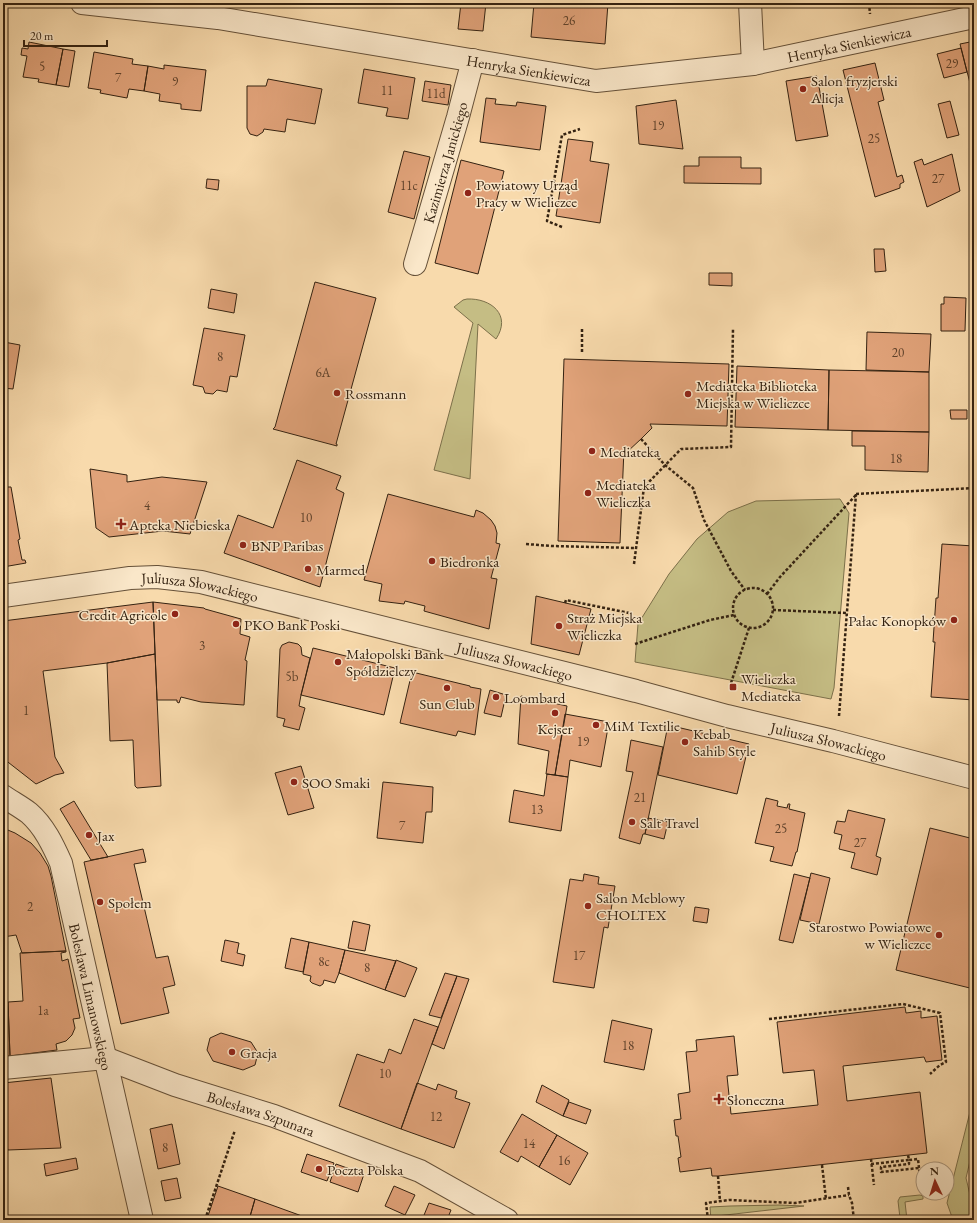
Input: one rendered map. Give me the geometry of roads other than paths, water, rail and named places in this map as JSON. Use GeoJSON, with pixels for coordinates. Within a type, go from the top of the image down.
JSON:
{"type":"FeatureCollection","features":[{"type":"Feature","properties":{"kind":"street","name":"Henryka Sienkiewicza"},"geometry":{"type":"LineString","coordinates":[[82,3],[218,18],[596,81],[753,64],[974,17]]}},
{"type":"Feature","properties":{"kind":"street"},"geometry":{"type":"LineString","coordinates":[[750,3],[753,64]]}},
{"type":"Feature","properties":{"kind":"street","name":"Kazimierza Janickiego"},"geometry":{"type":"LineString","coordinates":[[415,264],[473,60]]}},
{"type":"Feature","properties":{"kind":"street","name":"Juliusza Słowackiego"},"geometry":{"type":"LineString","coordinates":[[3,596],[130,578],[158,578],[201,582],[559,673],[636,691],[727,716],[974,778]]}},
{"type":"Feature","properties":{"kind":"street","name":"Bolesława Limanowskiego"},"geometry":{"type":"LineString","coordinates":[[3,796],[30,814],[41,826],[53,843],[61,862],[142,1220]]}},
{"type":"Feature","properties":{"kind":"street","name":"Bolesława Szpunara"},"geometry":{"type":"LineString","coordinates":[[3,1068],[105,1058],[175,1085],[274,1116],[420,1171],[507,1220]]}},
{"type":"Feature","properties":{"kind":"place","name":"Salon fryzjerski Alicja"},"geometry":{"type":"Point","coordinates":[803,89]}},
{"type":"Feature","properties":{"kind":"place","name":"Powiatowy Urząd Pracy w Wieliczce"},"geometry":{"type":"Point","coordinates":[468,193]}},
{"type":"Feature","properties":{"kind":"place","name":"Rossmann"},"geometry":{"type":"Point","coordinates":[337,393]}},
{"type":"Feature","properties":{"kind":"place","name":"Mediateka Biblioteka Miejska w Wieliczce"},"geometry":{"type":"Point","coordinates":[688,394]}},
{"type":"Feature","properties":{"kind":"place","name":"Mediateka"},"geometry":{"type":"Point","coordinates":[592,451]}},
{"type":"Feature","properties":{"kind":"place","name":"Mediateka Wieliczka"},"geometry":{"type":"Point","coordinates":[588,493]}},
{"type":"Feature","properties":{"kind":"place","name":"Apteka Niebieska"},"geometry":{"type":"Point","coordinates":[121,524]}},
{"type":"Feature","properties":{"kind":"place","name":"BNP Paribas"},"geometry":{"type":"Point","coordinates":[243,545]}},
{"type":"Feature","properties":{"kind":"place","name":"Biedronka"},"geometry":{"type":"Point","coordinates":[432,561]}},
{"type":"Feature","properties":{"kind":"place","name":"Marmed"},"geometry":{"type":"Point","coordinates":[308,569]}},
{"type":"Feature","properties":{"kind":"place","name":"Credit Agricole"},"geometry":{"type":"Point","coordinates":[175,614]}},
{"type":"Feature","properties":{"kind":"place","name":"Pałac Konopków"},"geometry":{"type":"Point","coordinates":[954,620]}},
{"type":"Feature","properties":{"kind":"place","name":"PKO Bank Poski"},"geometry":{"type":"Point","coordinates":[236,624]}},
{"type":"Feature","properties":{"kind":"place","name":"Straż Miejska Wieliczka"},"geometry":{"type":"Point","coordinates":[559,626]}},
{"type":"Feature","properties":{"kind":"place","name":"Małopolski Bank Spółdzielczy"},"geometry":{"type":"Point","coordinates":[338,662]}},
{"type":"Feature","properties":{"kind":"place","name":"Wieliczka Mediateka"},"geometry":{"type":"Point","coordinates":[733,687]}},
{"type":"Feature","properties":{"kind":"place","name":"Sun Club"},"geometry":{"type":"Point","coordinates":[447,688]}},
{"type":"Feature","properties":{"kind":"place","name":"Loombard"},"geometry":{"type":"Point","coordinates":[496,697]}},
{"type":"Feature","properties":{"kind":"place","name":"Kejser"},"geometry":{"type":"Point","coordinates":[555,713]}},
{"type":"Feature","properties":{"kind":"place","name":"MiM Textilie"},"geometry":{"type":"Point","coordinates":[596,725]}},
{"type":"Feature","properties":{"kind":"place","name":"Kebab Sahib Style"},"geometry":{"type":"Point","coordinates":[685,742]}},
{"type":"Feature","properties":{"kind":"place","name":"SOO Smaki"},"geometry":{"type":"Point","coordinates":[294,782]}},
{"type":"Feature","properties":{"kind":"place","name":"Salt Travel"},"geometry":{"type":"Point","coordinates":[632,822]}},
{"type":"Feature","properties":{"kind":"place","name":"Jax"},"geometry":{"type":"Point","coordinates":[89,835]}},
{"type":"Feature","properties":{"kind":"place","name":"Społem"},"geometry":{"type":"Point","coordinates":[100,902]}},
{"type":"Feature","properties":{"kind":"place","name":"Salon Meblowy CHOLTEX"},"geometry":{"type":"Point","coordinates":[588,906]}},
{"type":"Feature","properties":{"kind":"place","name":"Starostwo Powiatowe w Wieliczce"},"geometry":{"type":"Point","coordinates":[939,935]}},
{"type":"Feature","properties":{"kind":"place","name":"Gracja"},"geometry":{"type":"Point","coordinates":[232,1052]}},
{"type":"Feature","properties":{"kind":"place","name":"Słoneczna"},"geometry":{"type":"Point","coordinates":[719,1099]}},
{"type":"Feature","properties":{"kind":"place","name":"Poczta Polska"},"geometry":{"type":"Point","coordinates":[319,1169]}}]}
